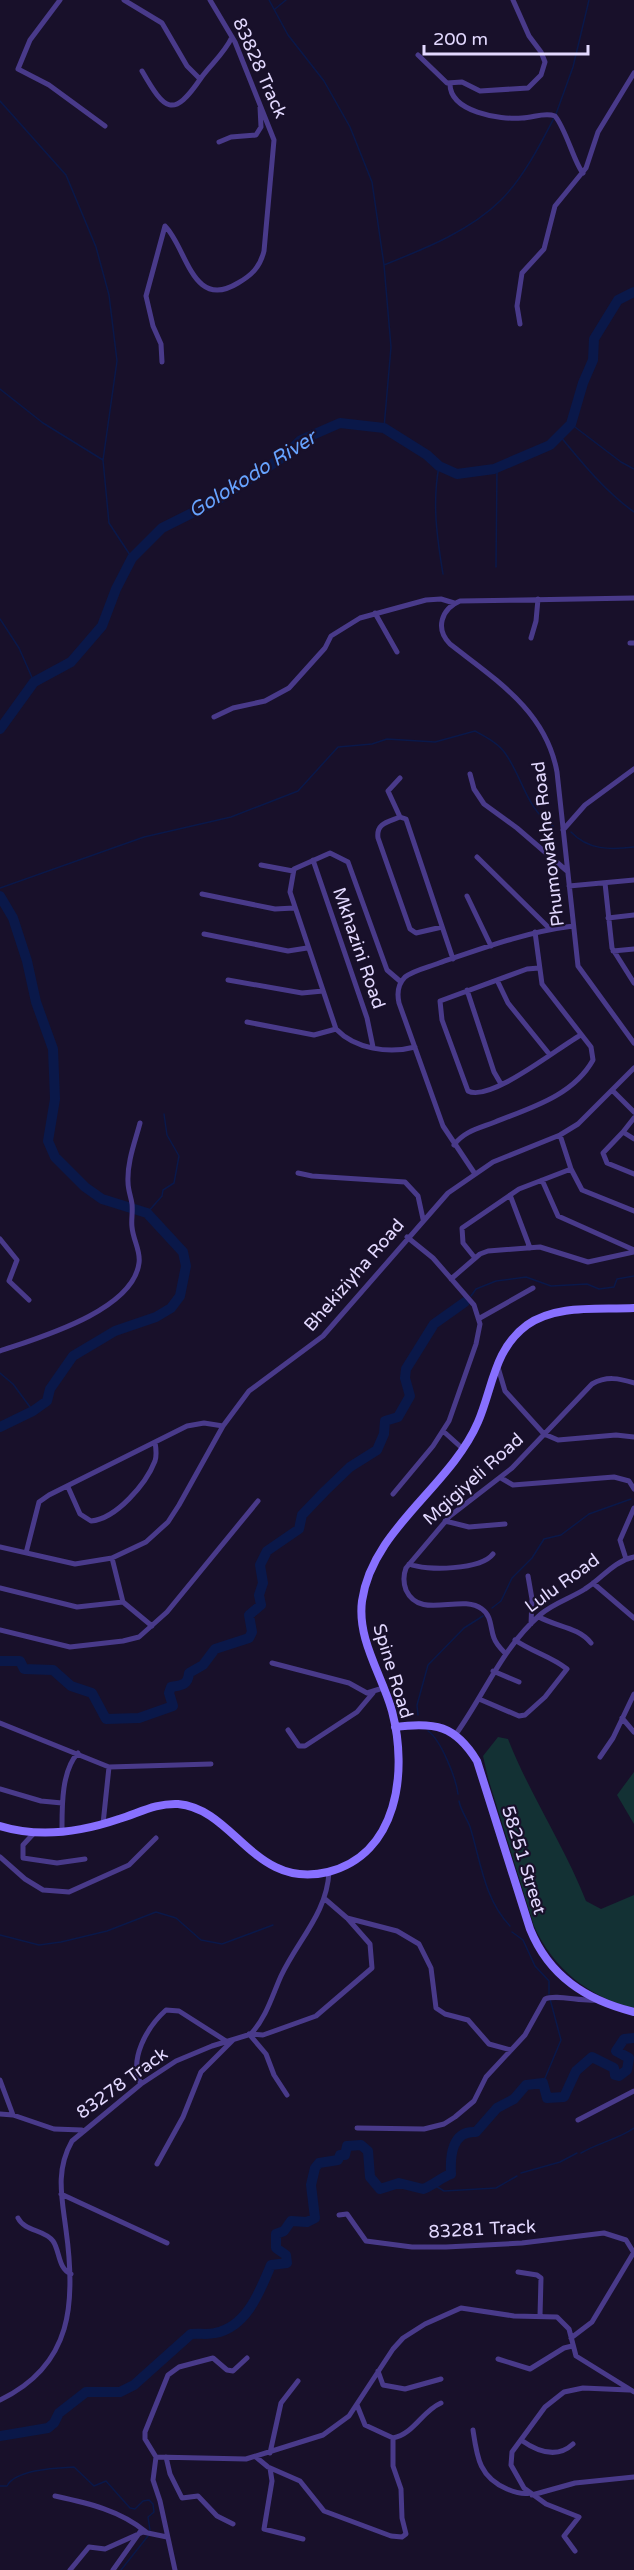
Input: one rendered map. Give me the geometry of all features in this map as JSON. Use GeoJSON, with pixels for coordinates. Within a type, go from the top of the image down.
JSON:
{"type":"FeatureCollection","features":[{"type":"Feature","properties":{"kind":"street"},"geometry":{"type":"LineString","coordinates":[[60,0],[30,40],[18,69],[49,85],[105,126]]}},
{"type":"Feature","properties":{"kind":"street"},"geometry":{"type":"LineString","coordinates":[[124,0],[162,23],[187,66],[200,79]]}},
{"type":"Feature","properties":{"kind":"street","name":"83828 Track"},"geometry":{"type":"LineString","coordinates":[[162,362],[161,344],[153,326],[146,296],[165,226],[177,241],[192,275],[204,286],[228,289],[256,270],[264,251],[274,153],[272,133],[232,37],[210,0]]}},
{"type":"Feature","properties":{"kind":"street"},"geometry":{"type":"LineString","coordinates":[[418,55],[443,80],[450,83],[462,82],[476,90],[484,91],[528,88],[537,81],[544,67],[544,56],[530,40],[513,0]]}},
{"type":"Feature","properties":{"kind":"street"},"geometry":{"type":"LineString","coordinates":[[142,71],[161,100],[170,105],[186,99],[200,79],[222,55],[232,37]]}},
{"type":"Feature","properties":{"kind":"street"},"geometry":{"type":"LineString","coordinates":[[520,324],[517,306],[522,273],[544,249],[550,234],[550,217],[558,200],[583,173],[598,132],[634,73]]}},
{"type":"Feature","properties":{"kind":"street"},"geometry":{"type":"LineString","coordinates":[[450,83],[454,97],[474,110],[519,119],[555,116],[583,173]]}},
{"type":"Feature","properties":{"kind":"street"},"geometry":{"type":"LineString","coordinates":[[219,142],[231,137],[256,135],[261,123],[260,106]]}},
{"type":"Feature","properties":{"kind":"street"},"geometry":{"type":"LineString","coordinates":[[214,717],[233,708],[265,701],[292,686],[334,633],[375,613],[431,599],[454,603],[634,598]]}},
{"type":"Feature","properties":{"kind":"street"},"geometry":{"type":"LineString","coordinates":[[531,638],[535,627],[538,599]]}},
{"type":"Feature","properties":{"kind":"street","name":"Phumowakhe Road"},"geometry":{"type":"LineString","coordinates":[[454,603],[442,619],[441,628],[445,639],[522,701],[549,742],[557,772],[573,926],[580,970],[634,1043]]}},
{"type":"Feature","properties":{"kind":"street"},"geometry":{"type":"LineString","coordinates":[[375,613],[397,652]]}},
{"type":"Feature","properties":{"kind":"street"},"geometry":{"type":"LineString","coordinates":[[563,830],[585,805],[634,769]]}},
{"type":"Feature","properties":{"kind":"street"},"geometry":{"type":"LineString","coordinates":[[470,774],[474,789],[484,804],[517,828],[567,871]]}},
{"type":"Feature","properties":{"kind":"street"},"geometry":{"type":"LineString","coordinates":[[400,778],[388,791],[400,817],[407,821],[453,958]]}},
{"type":"Feature","properties":{"kind":"street"},"geometry":{"type":"LineString","coordinates":[[400,817],[381,825],[378,834],[410,929],[417,933],[442,927]]}},
{"type":"Feature","properties":{"kind":"street"},"geometry":{"type":"LineString","coordinates":[[261,865],[293,871],[313,860],[336,854],[348,862],[387,970],[401,982]]}},
{"type":"Feature","properties":{"kind":"street"},"geometry":{"type":"LineString","coordinates":[[477,857],[550,929]]}},
{"type":"Feature","properties":{"kind":"street","name":"Mkhazini Road"},"geometry":{"type":"LineString","coordinates":[[313,860],[367,1018],[373,1047]]}},
{"type":"Feature","properties":{"kind":"street"},"geometry":{"type":"LineString","coordinates":[[293,871],[290,892],[294,908],[336,1029],[351,1042],[396,1052],[414,1047]]}},
{"type":"Feature","properties":{"kind":"street"},"geometry":{"type":"LineString","coordinates":[[569,886],[634,880]]}},
{"type":"Feature","properties":{"kind":"street"},"geometry":{"type":"LineString","coordinates":[[605,883],[613,951],[634,983]]}},
{"type":"Feature","properties":{"kind":"street"},"geometry":{"type":"LineString","coordinates":[[202,894],[275,909],[294,908]]}},
{"type":"Feature","properties":{"kind":"street"},"geometry":{"type":"LineString","coordinates":[[467,896],[491,946]]}},
{"type":"Feature","properties":{"kind":"street"},"geometry":{"type":"LineString","coordinates":[[608,918],[634,915]]}},
{"type":"Feature","properties":{"kind":"street"},"geometry":{"type":"LineString","coordinates":[[475,1174],[454,1144],[436,1111],[398,997],[401,982],[412,973],[453,958],[535,932],[573,926]]}},
{"type":"Feature","properties":{"kind":"street"},"geometry":{"type":"LineString","coordinates":[[454,1144],[467,1132],[541,1104],[568,1088],[593,1060],[593,1051],[544,988],[535,932]]}},
{"type":"Feature","properties":{"kind":"street"},"geometry":{"type":"LineString","coordinates":[[204,934],[288,951],[308,948]]}},
{"type":"Feature","properties":{"kind":"street"},"geometry":{"type":"LineString","coordinates":[[613,951],[634,949]]}},
{"type":"Feature","properties":{"kind":"street"},"geometry":{"type":"LineString","coordinates":[[539,968],[467,990],[445,998],[439,1003],[466,1088],[472,1094],[519,1078],[581,1035]]}},
{"type":"Feature","properties":{"kind":"street"},"geometry":{"type":"LineString","coordinates":[[228,980],[302,993],[323,991]]}},
{"type":"Feature","properties":{"kind":"street"},"geometry":{"type":"LineString","coordinates":[[497,980],[508,1004],[550,1055]]}},
{"type":"Feature","properties":{"kind":"street"},"geometry":{"type":"LineString","coordinates":[[467,990],[494,1072],[501,1084]]}},
{"type":"Feature","properties":{"kind":"street"},"geometry":{"type":"LineString","coordinates":[[247,1022],[314,1035],[336,1029]]}},
{"type":"Feature","properties":{"kind":"street","name":"Bhekiziyha Road"},"geometry":{"type":"LineString","coordinates":[[0,1547],[63,1563],[87,1563],[112,1558],[147,1542],[168,1522],[195,1480],[234,1409],[257,1383],[323,1336],[407,1237],[448,1193],[505,1156],[560,1135],[586,1118],[634,1068]]}},
{"type":"Feature","properties":{"kind":"street"},"geometry":{"type":"LineString","coordinates":[[613,1091],[634,1112]]}},
{"type":"Feature","properties":{"kind":"street"},"geometry":{"type":"LineString","coordinates":[[634,1118],[604,1151],[603,1156],[612,1166],[634,1174]]}},
{"type":"Feature","properties":{"kind":"street"},"geometry":{"type":"LineString","coordinates":[[0,1351],[33,1341],[83,1319],[127,1288],[135,1276],[139,1263],[131,1227],[132,1209],[128,1176],[131,1153],[140,1124]]}},
{"type":"Feature","properties":{"kind":"street"},"geometry":{"type":"LineString","coordinates":[[623,1132],[634,1139]]}},
{"type":"Feature","properties":{"kind":"street"},"geometry":{"type":"LineString","coordinates":[[560,1135],[571,1169],[584,1192],[634,1211]]}},
{"type":"Feature","properties":{"kind":"street"},"geometry":{"type":"LineString","coordinates":[[475,1258],[463,1243],[460,1236],[462,1228],[510,1195],[571,1169]]}},
{"type":"Feature","properties":{"kind":"street"},"geometry":{"type":"LineString","coordinates":[[298,1173],[312,1176],[405,1182],[418,1196],[423,1219]]}},
{"type":"Feature","properties":{"kind":"street"},"geometry":{"type":"LineString","coordinates":[[542,1180],[558,1216],[634,1251]]}},
{"type":"Feature","properties":{"kind":"street"},"geometry":{"type":"LineString","coordinates":[[510,1195],[530,1248]]}},
{"type":"Feature","properties":{"kind":"street"},"geometry":{"type":"LineString","coordinates":[[393,1494],[443,1431],[460,1394],[476,1344],[480,1318],[474,1305],[433,1258],[407,1237]]}},
{"type":"Feature","properties":{"kind":"street"},"geometry":{"type":"LineString","coordinates":[[0,1239],[17,1260],[9,1281],[29,1300]]}},
{"type":"Feature","properties":{"kind":"street"},"geometry":{"type":"LineString","coordinates":[[451,1279],[475,1258],[488,1251],[540,1247],[584,1262],[634,1251]]}},
{"type":"Feature","properties":{"kind":"street"},"geometry":{"type":"LineString","coordinates":[[480,1318],[533,1288]]}},
{"type":"Feature","properties":{"kind":"street","name":"Spine Road"},"geometry":{"type":"LineString","coordinates":[[0,1828],[62,1832],[103,1824],[156,1805],[184,1805],[206,1813],[268,1863],[300,1873],[329,1872],[346,1865],[369,1849],[390,1819],[397,1785],[395,1727],[362,1624],[361,1605],[369,1573],[384,1547],[463,1449],[478,1422],[497,1364],[509,1342],[517,1333],[551,1313],[634,1308]]}},
{"type":"Feature","properties":{"kind":"street"},"geometry":{"type":"LineString","coordinates":[[497,1364],[505,1391],[544,1434],[563,1440],[616,1435],[634,1437]]}},
{"type":"Feature","properties":{"kind":"street","name":"Mgigiyeli Road"},"geometry":{"type":"LineString","coordinates":[[409,1564],[445,1521],[467,1501],[501,1478],[582,1392],[598,1380],[617,1378],[634,1383]]}},
{"type":"Feature","properties":{"kind":"street"},"geometry":{"type":"LineString","coordinates":[[26,1553],[39,1502],[196,1423],[224,1426]]}},
{"type":"Feature","properties":{"kind":"street"},"geometry":{"type":"LineString","coordinates":[[443,1431],[463,1449]]}},
{"type":"Feature","properties":{"kind":"street"},"geometry":{"type":"LineString","coordinates":[[68,1486],[84,1518],[96,1521],[108,1516],[123,1505],[148,1473],[156,1457],[156,1442]]}},
{"type":"Feature","properties":{"kind":"street"},"geometry":{"type":"LineString","coordinates":[[501,1478],[513,1485],[600,1477],[631,1479],[634,1489]]}},
{"type":"Feature","properties":{"kind":"street"},"geometry":{"type":"LineString","coordinates":[[0,1630],[78,1647],[131,1640],[152,1626],[167,1612],[258,1501]]}},
{"type":"Feature","properties":{"kind":"street"},"geometry":{"type":"LineString","coordinates":[[626,1559],[620,1540],[634,1508]]}},
{"type":"Feature","properties":{"kind":"street"},"geometry":{"type":"LineString","coordinates":[[445,1521],[469,1527],[505,1524]]}},
{"type":"Feature","properties":{"kind":"street"},"geometry":{"type":"LineString","coordinates":[[493,1554],[481,1563],[448,1568],[427,1568],[409,1564],[404,1581],[412,1598],[426,1605],[470,1604],[481,1608],[489,1617],[494,1639],[505,1653]]}},
{"type":"Feature","properties":{"kind":"street","name":"Lulu Road"},"geometry":{"type":"LineString","coordinates":[[456,1734],[479,1700],[505,1653],[538,1617],[593,1583],[607,1569],[634,1557]]}},
{"type":"Feature","properties":{"kind":"street"},"geometry":{"type":"LineString","coordinates":[[112,1558],[123,1602],[152,1626]]}},
{"type":"Feature","properties":{"kind":"street"},"geometry":{"type":"LineString","coordinates":[[528,1576],[532,1599],[531,1624]]}},
{"type":"Feature","properties":{"kind":"street"},"geometry":{"type":"LineString","coordinates":[[593,1583],[634,1618]]}},
{"type":"Feature","properties":{"kind":"street"},"geometry":{"type":"LineString","coordinates":[[0,1588],[77,1607],[123,1602]]}},
{"type":"Feature","properties":{"kind":"street"},"geometry":{"type":"LineString","coordinates":[[538,1617],[561,1628],[580,1632],[591,1643]]}},
{"type":"Feature","properties":{"kind":"street"},"geometry":{"type":"LineString","coordinates":[[479,1700],[519,1716],[525,1715],[545,1697],[567,1669],[555,1660],[533,1652],[515,1640]]}},
{"type":"Feature","properties":{"kind":"street"},"geometry":{"type":"LineString","coordinates":[[272,1663],[349,1683],[367,1693],[373,1693]]}},
{"type":"Feature","properties":{"kind":"street"},"geometry":{"type":"LineString","coordinates":[[493,1671],[519,1682]]}},
{"type":"Feature","properties":{"kind":"street"},"geometry":{"type":"LineString","coordinates":[[288,1730],[299,1746],[305,1746],[357,1712],[373,1693],[383,1688]]}},
{"type":"Feature","properties":{"kind":"street"},"geometry":{"type":"LineString","coordinates":[[600,1757],[634,1694]]}},
{"type":"Feature","properties":{"kind":"street"},"geometry":{"type":"LineString","coordinates":[[622,1718],[634,1732]]}},
{"type":"Feature","properties":{"kind":"street"},"geometry":{"type":"LineString","coordinates":[[0,1723],[110,1767],[211,1764]]}},
{"type":"Feature","properties":{"kind":"street"},"geometry":{"type":"LineString","coordinates":[[395,1727],[427,1724],[456,1734]]}},
{"type":"Feature","properties":{"kind":"street","name":"58251 Street"},"geometry":{"type":"LineString","coordinates":[[456,1734],[477,1761],[536,1943],[561,1976],[576,1989],[596,2000],[634,2012]]}},
{"type":"Feature","properties":{"kind":"street"},"geometry":{"type":"LineString","coordinates":[[62,1832],[62,1803],[70,1764],[78,1753]]}},
{"type":"Feature","properties":{"kind":"street"},"geometry":{"type":"LineString","coordinates":[[103,1824],[110,1767]]}},
{"type":"Feature","properties":{"kind":"street"},"geometry":{"type":"LineString","coordinates":[[0,1789],[41,1801],[62,1803]]}},
{"type":"Feature","properties":{"kind":"street"},"geometry":{"type":"LineString","coordinates":[[35,1832],[23,1845],[23,1858],[57,1863],[85,1859]]}},
{"type":"Feature","properties":{"kind":"street"},"geometry":{"type":"LineString","coordinates":[[0,1857],[25,1879],[48,1892],[69,1892],[118,1871],[136,1860],[156,1838]]}},
{"type":"Feature","properties":{"kind":"street"},"geometry":{"type":"LineString","coordinates":[[287,2095],[274,2075],[266,2054],[250,2034],[264,2017],[281,1976],[325,1899],[329,1872]]}},
{"type":"Feature","properties":{"kind":"street"},"geometry":{"type":"LineString","coordinates":[[325,1899],[347,1918],[397,1931],[419,1944],[431,1968],[436,2008],[445,2014],[468,2020],[483,2039],[495,2047],[510,2050]]}},
{"type":"Feature","properties":{"kind":"street","name":"83278 Track"},"geometry":{"type":"LineString","coordinates":[[0,2400],[26,2386],[46,2366],[58,2348],[70,2308],[71,2274],[61,2194],[62,2163],[72,2141],[82,2130],[107,2114],[141,2084],[176,2061],[226,2041],[250,2034],[267,2034],[316,2016],[372,1968],[370,1944],[347,1918]]}},
{"type":"Feature","properties":{"kind":"street"},"geometry":{"type":"LineString","coordinates":[[357,2128],[417,2130],[444,2124],[474,2102],[486,2077],[525,2036],[548,1997],[574,2001],[596,2000]]}},
{"type":"Feature","properties":{"kind":"street"},"geometry":{"type":"LineString","coordinates":[[141,2084],[136,2072],[140,2047],[166,2010],[179,2011],[226,2041]]}},
{"type":"Feature","properties":{"kind":"street"},"geometry":{"type":"LineString","coordinates":[[157,2164],[183,2117],[201,2072],[234,2039]]}},
{"type":"Feature","properties":{"kind":"street"},"geometry":{"type":"LineString","coordinates":[[0,2080],[13,2115]]}},
{"type":"Feature","properties":{"kind":"street"},"geometry":{"type":"LineString","coordinates":[[578,2120],[634,2091]]}},
{"type":"Feature","properties":{"kind":"street"},"geometry":{"type":"LineString","coordinates":[[0,2114],[13,2115],[54,2129],[82,2130]]}},
{"type":"Feature","properties":{"kind":"street"},"geometry":{"type":"LineString","coordinates":[[61,2194],[167,2243]]}},
{"type":"Feature","properties":{"kind":"street","name":"83281 Track"},"geometry":{"type":"LineString","coordinates":[[339,2215],[347,2214],[352,2217],[366,2241],[412,2247],[522,2243],[604,2233],[626,2241],[634,2253]]}},
{"type":"Feature","properties":{"kind":"street"},"geometry":{"type":"LineString","coordinates":[[18,2218],[23,2225],[42,2232],[51,2240],[64,2269],[71,2274]]}},
{"type":"Feature","properties":{"kind":"street"},"geometry":{"type":"LineString","coordinates":[[571,2338],[592,2322],[634,2253]]}},
{"type":"Feature","properties":{"kind":"street"},"geometry":{"type":"LineString","coordinates":[[518,2272],[542,2278],[540,2316]]}},
{"type":"Feature","properties":{"kind":"street"},"geometry":{"type":"LineString","coordinates":[[156,2457],[235,2460],[256,2457],[323,2435],[344,2421],[403,2338],[456,2310],[470,2307],[514,2316],[561,2319],[569,2329],[572,2346],[581,2360],[632,2391]]}},
{"type":"Feature","properties":{"kind":"street"},"geometry":{"type":"LineString","coordinates":[[498,2359],[530,2369],[564,2348],[572,2346]]}},
{"type":"Feature","properties":{"kind":"street"},"geometry":{"type":"LineString","coordinates":[[176,2570],[153,2480],[156,2457],[146,2439],[145,2432],[168,2375],[179,2367],[210,2358],[216,2359],[227,2370],[233,2371],[248,2358]]}},
{"type":"Feature","properties":{"kind":"street"},"geometry":{"type":"LineString","coordinates":[[378,2371],[380,2380],[386,2386],[400,2389],[441,2379]]}},
{"type":"Feature","properties":{"kind":"street"},"geometry":{"type":"LineString","coordinates":[[270,2453],[281,2403],[298,2381]]}},
{"type":"Feature","properties":{"kind":"street"},"geometry":{"type":"LineString","coordinates":[[575,2551],[564,2536],[579,2520],[579,2517],[549,2506],[531,2494],[517,2479],[510,2461],[512,2452],[545,2407],[564,2392],[583,2388],[632,2391]]}},
{"type":"Feature","properties":{"kind":"street"},"geometry":{"type":"LineString","coordinates":[[357,2405],[365,2426],[393,2438],[403,2435],[431,2408],[441,2403]]}},
{"type":"Feature","properties":{"kind":"street"},"geometry":{"type":"LineString","coordinates":[[473,2430],[478,2461],[483,2473],[509,2490],[531,2494],[565,2485],[634,2477]]}},
{"type":"Feature","properties":{"kind":"street"},"geometry":{"type":"LineString","coordinates":[[256,2457],[270,2468],[300,2481],[324,2511],[391,2536],[402,2537],[406,2534],[402,2518],[403,2500],[393,2466],[393,2438]]}},
{"type":"Feature","properties":{"kind":"street"},"geometry":{"type":"LineString","coordinates":[[521,2440],[552,2453],[563,2452],[573,2444]]}},
{"type":"Feature","properties":{"kind":"street"},"geometry":{"type":"LineString","coordinates":[[166,2457],[170,2474],[182,2498],[198,2496],[217,2516],[233,2524]]}},
{"type":"Feature","properties":{"kind":"street"},"geometry":{"type":"LineString","coordinates":[[270,2468],[272,2481],[264,2529],[303,2539]]}},
{"type":"Feature","properties":{"kind":"street"},"geometry":{"type":"LineString","coordinates":[[55,2496],[96,2506],[131,2520],[143,2532],[167,2537]]}},
{"type":"Feature","properties":{"kind":"street"},"geometry":{"type":"LineString","coordinates":[[70,2570],[89,2547],[105,2549],[143,2532]]}},
{"type":"Feature","properties":{"kind":"street"},"geometry":{"type":"LineString","coordinates":[[112,2570],[143,2532]]}},
{"type":"Feature","properties":{"kind":"green space"},"geometry":{"type":"Polygon","coordinates":[[[498,1737],[508,1739],[586,1901],[601,1909],[634,1895],[634,2008],[602,1996],[574,1979],[551,1955],[534,1926],[483,1756],[498,1737]]]}},
{"type":"Feature","properties":{"kind":"green space"},"geometry":{"type":"Polygon","coordinates":[[[634,1772],[634,1824],[617,1795],[634,1772]]]}},
{"type":"Feature","properties":{"kind":"waterway"},"geometry":{"type":"LineString","coordinates":[[269,0],[288,35],[324,81],[350,127],[372,182],[384,265],[391,347],[384,428]]}},
{"type":"Feature","properties":{"kind":"waterway"},"geometry":{"type":"LineString","coordinates":[[275,9],[286,0]]}},
{"type":"Feature","properties":{"kind":"waterway"},"geometry":{"type":"LineString","coordinates":[[556,114],[573,67],[589,0]]}},
{"type":"Feature","properties":{"kind":"waterway"},"geometry":{"type":"LineString","coordinates":[[0,101],[66,175],[96,247],[109,295],[117,361],[103,460],[109,523],[132,558]]}},
{"type":"Feature","properties":{"kind":"waterway"},"geometry":{"type":"LineString","coordinates":[[384,265],[446,238],[489,211],[517,182],[554,118]]}},
{"type":"Feature","properties":{"kind":"waterway","name":"Golokodo River"},"geometry":{"type":"LineString","coordinates":[[0,729],[34,682],[71,662],[102,626],[116,589],[132,558],[162,528],[216,501],[283,457],[301,440],[340,423],[384,428],[427,455],[439,466],[457,474],[494,469],[550,445],[571,424],[583,383],[593,360],[594,339],[618,300],[634,292]]}},
{"type":"Feature","properties":{"kind":"waterway"},"geometry":{"type":"LineString","coordinates":[[0,389],[43,423],[103,460]]}},
{"type":"Feature","properties":{"kind":"waterway"},"geometry":{"type":"LineString","coordinates":[[571,424],[621,462],[634,469]]}},
{"type":"Feature","properties":{"kind":"waterway"},"geometry":{"type":"LineString","coordinates":[[560,436],[604,486],[634,512]]}},
{"type":"Feature","properties":{"kind":"waterway"},"geometry":{"type":"LineString","coordinates":[[439,466],[436,507],[437,534],[443,574]]}},
{"type":"Feature","properties":{"kind":"waterway"},"geometry":{"type":"LineString","coordinates":[[496,567],[497,467]]}},
{"type":"Feature","properties":{"kind":"waterway"},"geometry":{"type":"LineString","coordinates":[[0,619],[19,648],[34,682]]}},
{"type":"Feature","properties":{"kind":"waterway"},"geometry":{"type":"LineString","coordinates":[[0,888],[144,837],[231,817],[298,791],[338,747],[372,744],[387,739],[435,742],[475,731],[492,740],[502,749],[531,802],[544,819],[553,826]]}},
{"type":"Feature","properties":{"kind":"waterway"},"geometry":{"type":"LineString","coordinates":[[571,832],[585,842],[600,847],[634,847]]}},
{"type":"Feature","properties":{"kind":"waterway","name":"Golokodo River"},"geometry":{"type":"LineString","coordinates":[[0,896],[13,918],[27,961],[36,1002],[53,1049],[55,1099],[48,1141],[55,1157],[85,1187],[102,1199],[147,1213],[183,1252],[186,1266],[180,1296],[171,1308],[156,1317],[115,1331],[73,1356],[50,1389],[47,1401],[33,1411],[0,1427]]}},
{"type":"Feature","properties":{"kind":"waterway"},"geometry":{"type":"LineString","coordinates":[[147,1213],[162,1196],[163,1190],[174,1183],[179,1156],[167,1135],[164,1114]]}},
{"type":"Feature","properties":{"kind":"waterway"},"geometry":{"type":"LineString","coordinates":[[471,1296],[476,1289],[496,1281],[526,1277],[551,1286],[587,1284],[599,1289],[614,1287],[617,1279],[634,1276]]}},
{"type":"Feature","properties":{"kind":"waterway"},"geometry":{"type":"LineString","coordinates":[[0,1661],[20,1661],[24,1669],[53,1670],[71,1686],[92,1693],[106,1719],[139,1718],[173,1706],[169,1693],[171,1687],[186,1682],[189,1673],[203,1665],[215,1649],[249,1638],[252,1632],[249,1615],[261,1605],[259,1595],[263,1583],[260,1565],[267,1551],[299,1529],[302,1515],[350,1467],[377,1450],[384,1434],[385,1421],[398,1417],[410,1396],[405,1378],[406,1369],[434,1324],[465,1302]]}},
{"type":"Feature","properties":{"kind":"waterway"},"geometry":{"type":"LineString","coordinates":[[0,1373],[13,1384],[33,1411]]}},
{"type":"Feature","properties":{"kind":"waterway"},"geometry":{"type":"LineString","coordinates":[[492,1608],[501,1601],[512,1578],[532,1558],[544,1539],[561,1535],[589,1514],[631,1499]]}},
{"type":"Feature","properties":{"kind":"waterway"},"geometry":{"type":"LineString","coordinates":[[418,1715],[417,1705],[428,1665],[464,1628],[483,1616]]}},
{"type":"Feature","properties":{"kind":"waterway"},"geometry":{"type":"LineString","coordinates":[[428,1731],[438,1742],[447,1760],[458,1794]]}},
{"type":"Feature","properties":{"kind":"waterway"},"geometry":{"type":"LineString","coordinates":[[459,1801],[470,1827],[489,1893],[510,1926]]}},
{"type":"Feature","properties":{"kind":"waterway"},"geometry":{"type":"LineString","coordinates":[[0,1935],[39,1945],[61,1942],[107,1931],[156,1912],[176,1918],[201,1940],[222,1944],[273,1925]]}},
{"type":"Feature","properties":{"kind":"waterway"},"geometry":{"type":"LineString","coordinates":[[512,1932],[523,1940],[535,1966],[549,1981],[549,1994]]}},
{"type":"Feature","properties":{"kind":"waterway"},"geometry":{"type":"LineString","coordinates":[[543,2083],[561,2040],[550,1999]]}},
{"type":"Feature","properties":{"kind":"waterway"},"geometry":{"type":"LineString","coordinates":[[0,2436],[48,2428],[54,2423],[59,2413],[86,2392],[120,2392],[134,2385],[191,2334],[215,2333],[236,2324],[257,2296],[271,2265],[287,2263],[286,2255],[276,2248],[276,2234],[284,2231],[291,2221],[307,2222],[315,2218],[311,2185],[315,2168],[319,2163],[338,2160],[340,2155],[345,2155],[347,2146],[361,2145],[368,2151],[370,2177],[380,2189],[399,2183],[423,2189],[451,2174],[452,2152],[457,2140],[468,2132],[476,2132],[497,2108],[514,2099],[526,2085],[543,2083],[547,2098],[564,2097],[576,2071],[592,2057],[614,2068],[615,2075],[619,2076],[627,2070],[629,2058],[616,2051],[624,2039],[634,2038]]}},
{"type":"Feature","properties":{"kind":"waterway"},"geometry":{"type":"LineString","coordinates":[[581,2153],[634,2128]]}},
{"type":"Feature","properties":{"kind":"waterway"},"geometry":{"type":"LineString","coordinates":[[521,2173],[560,2162],[577,2153]]}},
{"type":"Feature","properties":{"kind":"waterway"},"geometry":{"type":"LineString","coordinates":[[434,2185],[444,2191],[496,2188],[517,2176]]}},
{"type":"Feature","properties":{"kind":"waterway"},"geometry":{"type":"LineString","coordinates":[[0,2486],[7,2486],[12,2480],[28,2473],[74,2467],[94,2486],[106,2481],[130,2508],[135,2509],[143,2501],[149,2500],[153,2504],[154,2512],[148,2517],[150,2530]]}},
{"type":"Feature","properties":{"kind":"waterway"},"geometry":{"type":"LineString","coordinates":[[121,2570],[148,2536]]}}]}
